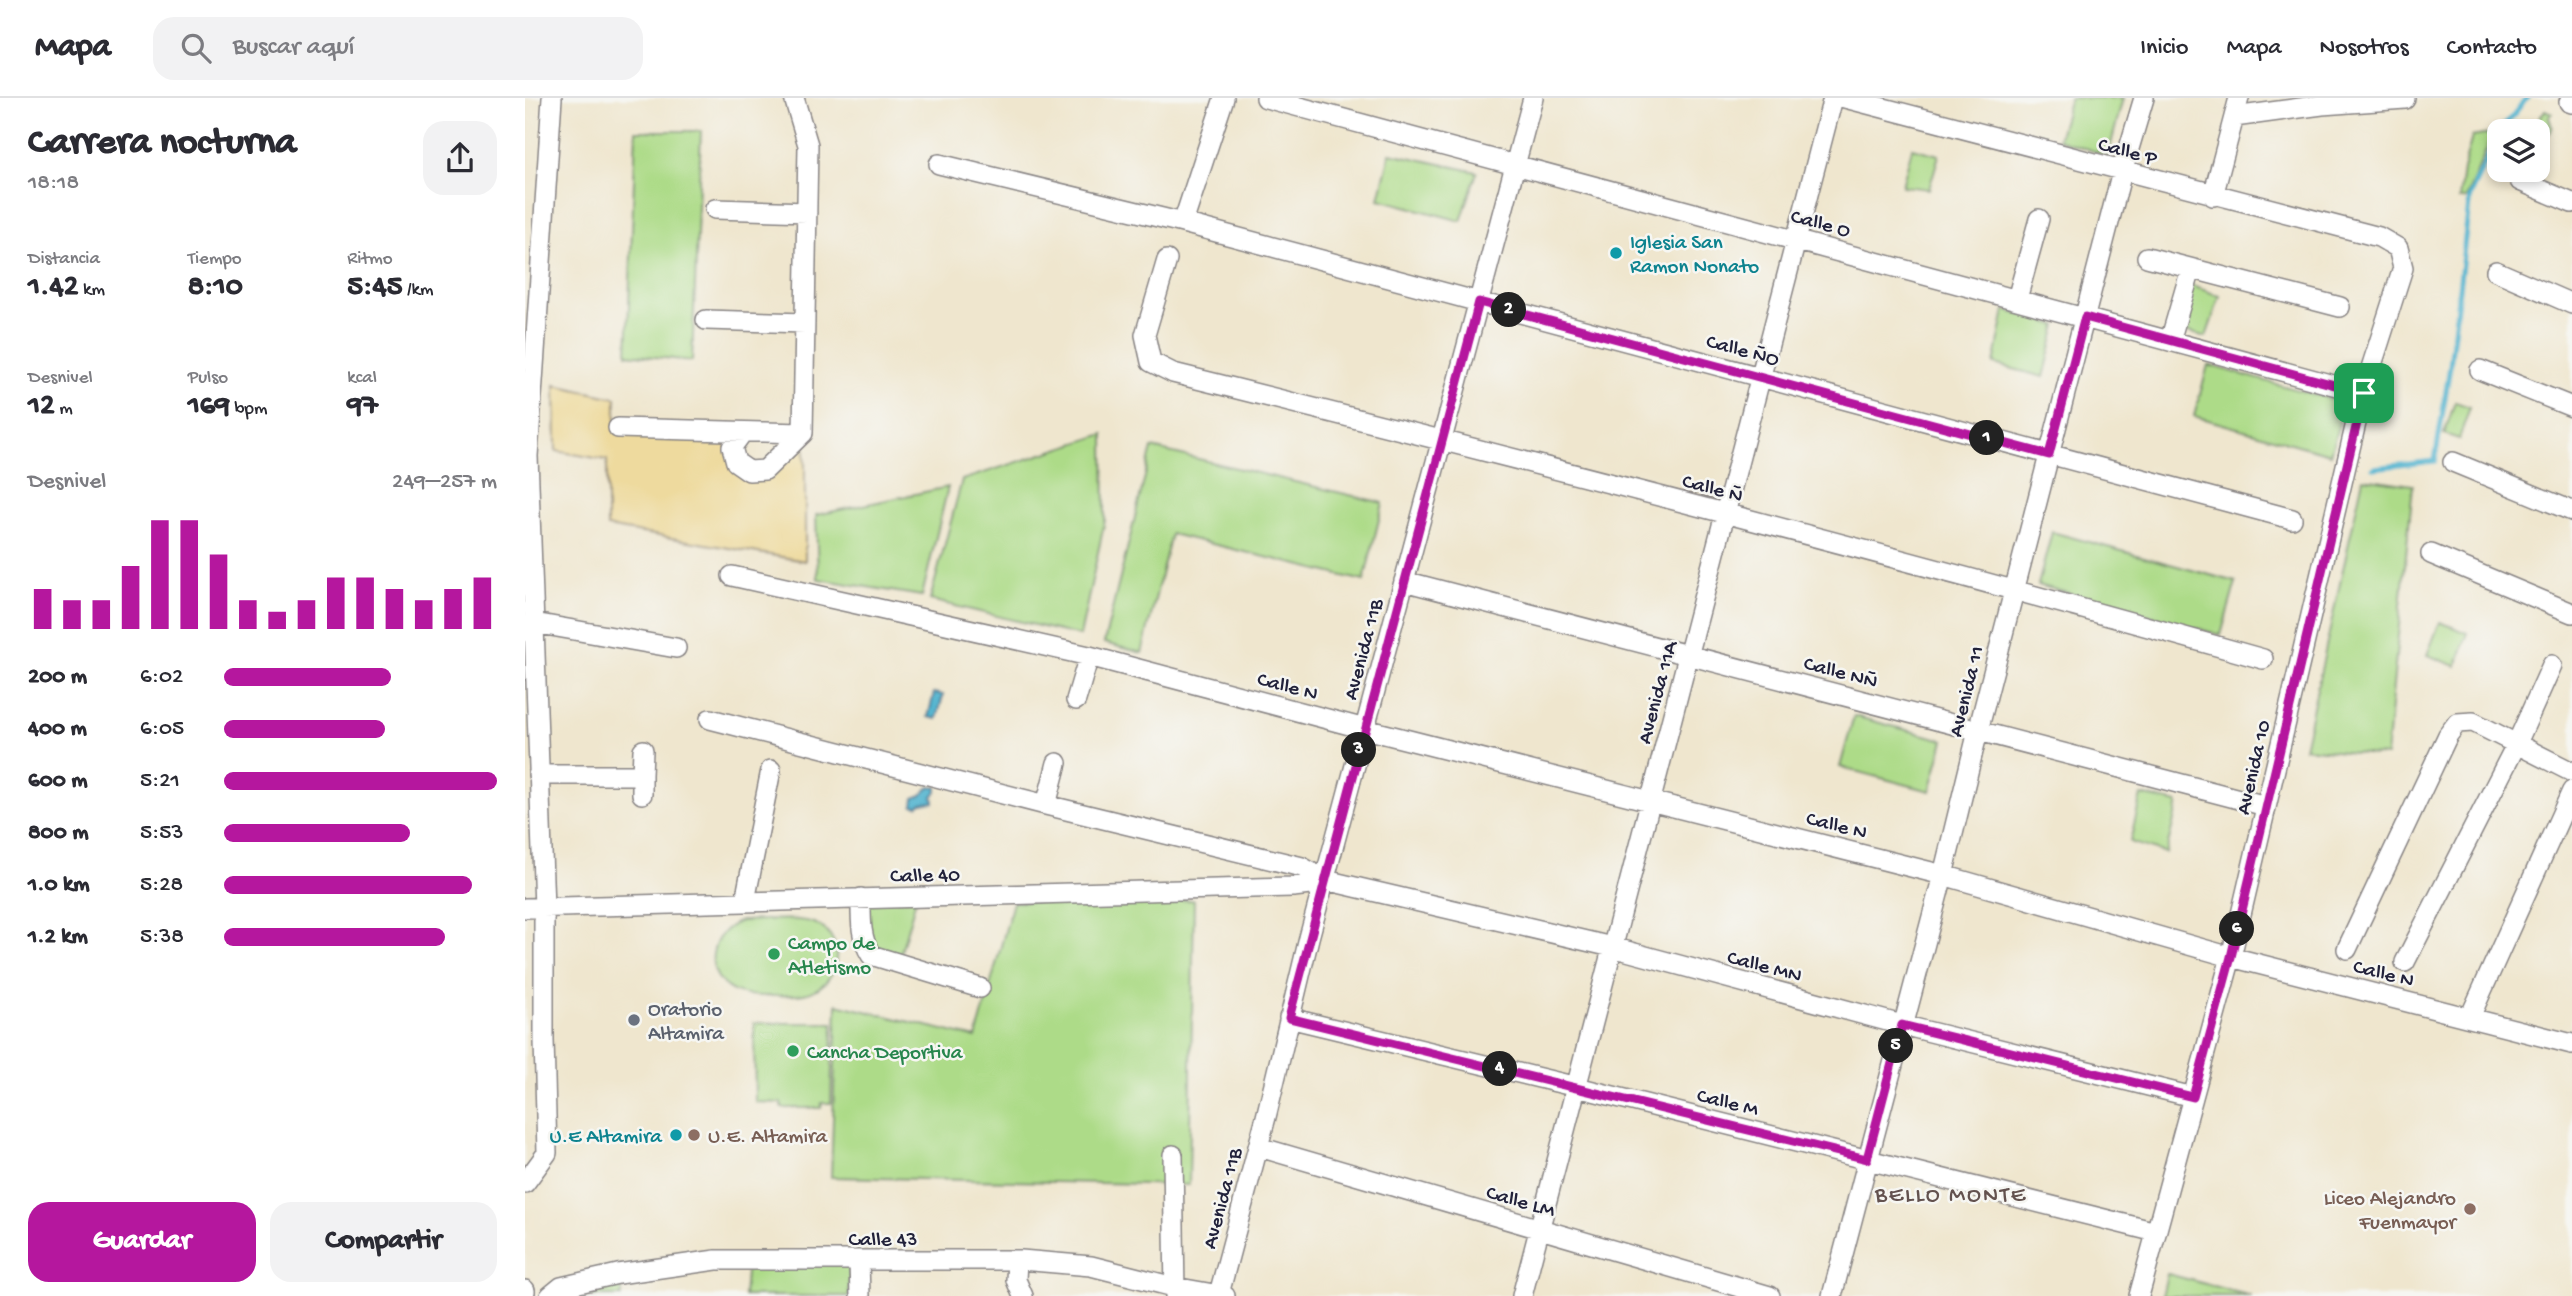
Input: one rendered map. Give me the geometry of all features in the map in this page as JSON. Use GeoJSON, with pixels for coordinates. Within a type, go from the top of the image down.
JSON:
{"type":"FeatureCollection","features":[{"type":"Feature","properties":{"kind":"street"},"geometry":{"type":"LineString","coordinates":[[525,1184],[547,1153],[534,1040],[538,775],[528,456],[552,98]]}},
{"type":"Feature","properties":{"kind":"street"},"geometry":{"type":"LineString","coordinates":[[743,432],[732,446],[736,462],[749,471],[765,470],[803,433],[808,145],[794,98]]}},
{"type":"Feature","properties":{"kind":"street"},"geometry":{"type":"LineString","coordinates":[[1183,223],[1224,98]]}},
{"type":"Feature","properties":{"kind":"street","name":"Calle O"},"geometry":{"type":"LineString","coordinates":[[1266,98],[2364,393]]}},
{"type":"Feature","properties":{"kind":"street","name":"Avenida 11B"},"geometry":{"type":"LineString","coordinates":[[1222,1295],[1289,1018],[1533,98]]}},
{"type":"Feature","properties":{"kind":"street","name":"Avenida 11A"},"geometry":{"type":"LineString","coordinates":[[1522,1296],[1833,98]]}},
{"type":"Feature","properties":{"kind":"street","name":"Calle P"},"geometry":{"type":"LineString","coordinates":[[1845,98],[2379,237],[2397,247]]}},
{"type":"Feature","properties":{"kind":"street","name":"Avenida 11"},"geometry":{"type":"LineString","coordinates":[[1832,1296],[1943,875],[2122,172],[2144,98]]}},
{"type":"Feature","properties":{"kind":"street"},"geometry":{"type":"LineString","coordinates":[[2213,195],[2236,108],[2405,99]]}},
{"type":"Feature","properties":{"kind":"street","name":"Calle ÑO"},"geometry":{"type":"LineString","coordinates":[[939,164],[1183,223],[2292,519]]}},
{"type":"Feature","properties":{"kind":"street"},"geometry":{"type":"LineString","coordinates":[[2523,182],[2572,203]]}},
{"type":"Feature","properties":{"kind":"street"},"geometry":{"type":"LineString","coordinates":[[715,209],[807,212]]}},
{"type":"Feature","properties":{"kind":"street"},"geometry":{"type":"LineString","coordinates":[[2017,299],[2039,219]]}},
{"type":"Feature","properties":{"kind":"street","name":"Avenida 10"},"geometry":{"type":"LineString","coordinates":[[2139,1296],[2231,957],[2364,393],[2403,268],[2397,247]]}},
{"type":"Feature","properties":{"kind":"street"},"geometry":{"type":"LineString","coordinates":[[2147,257],[2340,307]]}},
{"type":"Feature","properties":{"kind":"street","name":"Calle Ñ"},"geometry":{"type":"LineString","coordinates":[[1167,260],[1145,335],[1151,362],[1173,373],[2014,589],[2263,659]]}},
{"type":"Feature","properties":{"kind":"street"},"geometry":{"type":"LineString","coordinates":[[2171,341],[2191,269]]}},
{"type":"Feature","properties":{"kind":"street"},"geometry":{"type":"LineString","coordinates":[[2496,271],[2572,304]]}},
{"type":"Feature","properties":{"kind":"street"},"geometry":{"type":"LineString","coordinates":[[706,320],[805,323]]}},
{"type":"Feature","properties":{"kind":"street"},"geometry":{"type":"LineString","coordinates":[[2480,370],[2572,407]]}},
{"type":"Feature","properties":{"kind":"street"},"geometry":{"type":"LineString","coordinates":[[618,428],[803,433]]}},
{"type":"Feature","properties":{"kind":"street"},"geometry":{"type":"LineString","coordinates":[[2453,461],[2572,511]]}},
{"type":"Feature","properties":{"kind":"street"},"geometry":{"type":"LineString","coordinates":[[2431,554],[2572,613]]}},
{"type":"Feature","properties":{"kind":"street","name":"Calle N"},"geometry":{"type":"LineString","coordinates":[[732,576],[1089,656],[1365,729],[1943,875],[2231,957],[2572,1044]]}},
{"type":"Feature","properties":{"kind":"street","name":"Calle NÑ"},"geometry":{"type":"LineString","coordinates":[[1404,581],[2266,806]]}},
{"type":"Feature","properties":{"kind":"street"},"geometry":{"type":"LineString","coordinates":[[534,623],[676,648]]}},
{"type":"Feature","properties":{"kind":"street"},"geometry":{"type":"LineString","coordinates":[[1076,700],[1089,656]]}},
{"type":"Feature","properties":{"kind":"street"},"geometry":{"type":"LineString","coordinates":[[2405,962],[2517,744],[2552,666]]}},
{"type":"Feature","properties":{"kind":"street"},"geometry":{"type":"LineString","coordinates":[[710,719],[1301,867],[1325,880]]}},
{"type":"Feature","properties":{"kind":"street"},"geometry":{"type":"LineString","coordinates":[[2347,949],[2448,735],[2457,723],[2473,722],[2572,772]]}},
{"type":"Feature","properties":{"kind":"street"},"geometry":{"type":"LineString","coordinates":[[538,775],[642,785],[643,750]]}},
{"type":"Feature","properties":{"kind":"street"},"geometry":{"type":"LineString","coordinates":[[1046,805],[1057,763]]}},
{"type":"Feature","properties":{"kind":"street"},"geometry":{"type":"LineString","coordinates":[[745,901],[771,770]]}},
{"type":"Feature","properties":{"kind":"street"},"geometry":{"type":"LineString","coordinates":[[2470,1017],[2572,791]]}},
{"type":"Feature","properties":{"kind":"street","name":"Calle 40"},"geometry":{"type":"LineString","coordinates":[[535,908],[1293,887],[1325,880]]}},
{"type":"Feature","properties":{"kind":"street","name":"Calle MN"},"geometry":{"type":"LineString","coordinates":[[1325,880],[1612,947],[1902,1025],[2193,1097]]}},
{"type":"Feature","properties":{"kind":"street"},"geometry":{"type":"LineString","coordinates":[[861,898],[865,945],[871,954],[980,988]]}},
{"type":"Feature","properties":{"kind":"street","name":"Calle M"},"geometry":{"type":"LineString","coordinates":[[1289,1018],[2156,1231]]}},
{"type":"Feature","properties":{"kind":"street","name":"Calle LM"},"geometry":{"type":"LineString","coordinates":[[1259,1147],[1770,1296]]}},
{"type":"Feature","properties":{"kind":"street"},"geometry":{"type":"LineString","coordinates":[[525,1153],[547,1153]]}},
{"type":"Feature","properties":{"kind":"street"},"geometry":{"type":"LineString","coordinates":[[1173,1155],[1174,1292]]}},
{"type":"Feature","properties":{"kind":"street","name":"Calle 43"},"geometry":{"type":"LineString","coordinates":[[550,1296],[561,1287],[572,1284],[716,1260],[1017,1260],[1091,1266],[1174,1292],[1222,1295]]}},
{"type":"Feature","properties":{"kind":"street"},"geometry":{"type":"LineString","coordinates":[[1017,1260],[1016,1280],[1023,1296]]}},
{"type":"Feature","properties":{"kind":"street"},"geometry":{"type":"LineString","coordinates":[[859,1261],[860,1296]]}},
{"type":"Feature","properties":{"kind":"green space"},"geometry":{"type":"Polygon","coordinates":[[[2070,98],[2123,98],[2108,156],[2058,139],[2070,98]]]}},
{"type":"Feature","properties":{"kind":"green space"},"geometry":{"type":"Polygon","coordinates":[[[2545,110],[2552,113],[2550,119],[2539,119],[2545,110]]]}},
{"type":"Feature","properties":{"kind":"green space"},"geometry":{"type":"Polygon","coordinates":[[[636,131],[701,131],[692,361],[627,354],[636,131]]]}},
{"type":"Feature","properties":{"kind":"green space"},"geometry":{"type":"Polygon","coordinates":[[[2487,134],[2487,148],[2466,198],[2459,199],[2463,169],[2472,137],[2487,134]]]}},
{"type":"Feature","properties":{"kind":"green space"},"geometry":{"type":"Polygon","coordinates":[[[1912,148],[1939,155],[1929,189],[1902,186],[1912,148]]]}},
{"type":"Feature","properties":{"kind":"green space"},"geometry":{"type":"Polygon","coordinates":[[[1390,153],[1477,172],[1461,221],[1379,199],[1390,153]]]}},
{"type":"Feature","properties":{"kind":"green space"},"geometry":{"type":"Polygon","coordinates":[[[2190,285],[2220,296],[2206,337],[2178,329],[2190,285]]]}},
{"type":"Feature","properties":{"kind":"green space"},"geometry":{"type":"Polygon","coordinates":[[[2005,310],[2057,325],[2044,377],[1994,364],[2005,310]]]}},
{"type":"Feature","properties":{"kind":"green space"},"geometry":{"type":"Polygon","coordinates":[[[2208,365],[2345,403],[2330,454],[2194,416],[2208,365]]]}},
{"type":"Feature","properties":{"kind":"green space"},"geometry":{"type":"Polygon","coordinates":[[[2455,402],[2470,407],[2459,439],[2444,434],[2455,402]]]}},
{"type":"Feature","properties":{"kind":"green space"},"geometry":{"type":"Polygon","coordinates":[[[1104,434],[1105,520],[1080,636],[930,600],[962,480],[1104,434]]]}},
{"type":"Feature","properties":{"kind":"green space"},"geometry":{"type":"Polygon","coordinates":[[[1152,448],[1383,503],[1364,581],[1171,534],[1142,653],[1104,643],[1152,448]]]}},
{"type":"Feature","properties":{"kind":"green space"},"geometry":{"type":"Polygon","coordinates":[[[2363,478],[2413,485],[2386,756],[2304,748],[2363,478]]]}},
{"type":"Feature","properties":{"kind":"green space"},"geometry":{"type":"Polygon","coordinates":[[[948,487],[922,596],[818,579],[816,515],[948,487]]]}},
{"type":"Feature","properties":{"kind":"green space"},"geometry":{"type":"Polygon","coordinates":[[[2052,532],[2236,582],[2221,635],[2038,585],[2052,532]]]}},
{"type":"Feature","properties":{"kind":"green space"},"geometry":{"type":"Polygon","coordinates":[[[2440,622],[2468,633],[2456,666],[2427,655],[2440,622]]]}},
{"type":"Feature","properties":{"kind":"green space"},"geometry":{"type":"Polygon","coordinates":[[[1854,716],[1944,740],[1930,791],[1840,767],[1854,716]]]}},
{"type":"Feature","properties":{"kind":"green space"},"geometry":{"type":"Polygon","coordinates":[[[2141,795],[2178,803],[2166,853],[2130,842],[2141,795]]]}},
{"type":"Feature","properties":{"kind":"green space"},"geometry":{"type":"Polygon","coordinates":[[[916,899],[900,955],[862,945],[860,900],[916,899]]]}},
{"type":"Feature","properties":{"kind":"green space"},"geometry":{"type":"Polygon","coordinates":[[[1194,900],[1189,1185],[831,1177],[837,1004],[976,1038],[1013,902],[1194,900]]]}},
{"type":"Feature","properties":{"kind":"green space","name":"Campo de Atletismo"},"geometry":{"type":"Polygon","coordinates":[[[790,920],[816,924],[827,932],[834,942],[835,965],[830,976],[811,992],[797,995],[755,996],[733,991],[723,984],[716,974],[713,954],[722,934],[741,921],[790,920]]]}},
{"type":"Feature","properties":{"kind":"green space","name":"Cancha Deportiva"},"geometry":{"type":"Polygon","coordinates":[[[754,1023],[833,1023],[831,1103],[822,1103],[821,1108],[782,1108],[781,1103],[755,1102],[754,1023]]]}},
{"type":"Feature","properties":{"kind":"green space"},"geometry":{"type":"Polygon","coordinates":[[[747,1261],[849,1261],[849,1296],[744,1296],[747,1261]]]}},
{"type":"Feature","properties":{"kind":"green space"},"geometry":{"type":"Polygon","coordinates":[[[2168,1274],[2251,1296],[2162,1296],[2168,1274]]]}},
{"type":"Feature","properties":{"kind":"green space"},"geometry":{"type":"Polygon","coordinates":[[[622,1282],[622,1296],[562,1296],[622,1282]]]}},
{"type":"Feature","properties":{"kind":"sand"},"geometry":{"type":"Polygon","coordinates":[[[555,385],[616,398],[616,429],[739,434],[730,447],[749,473],[805,435],[805,561],[607,527],[607,460],[556,451],[555,385]]]}},
{"type":"Feature","properties":{"kind":"water"},"geometry":{"type":"Polygon","coordinates":[[[934,693],[943,695],[937,719],[928,717],[934,693]]]}},
{"type":"Feature","properties":{"kind":"water"},"geometry":{"type":"Polygon","coordinates":[[[930,786],[937,787],[933,796],[934,802],[913,805],[914,798],[922,795],[930,786]]]}},
{"type":"Feature","properties":{"kind":"waterway"},"geometry":{"type":"LineString","coordinates":[[2510,119],[2527,98]]}},
{"type":"Feature","properties":{"kind":"waterway"},"geometry":{"type":"LineString","coordinates":[[2373,468],[2435,461],[2450,366],[2470,195],[2487,159]]}},
{"type":"Feature","properties":{"kind":"place","name":"Iglesia San Ramon Nonato"},"geometry":{"type":"Point","coordinates":[1616,253]}},
{"type":"Feature","properties":{"kind":"place","name":"Campo de Atletismo"},"geometry":{"type":"Point","coordinates":[774,954]}},
{"type":"Feature","properties":{"kind":"place","name":"Oratorio Altamira"},"geometry":{"type":"Point","coordinates":[634,1020]}},
{"type":"Feature","properties":{"kind":"place","name":"Cancha Deportiva"},"geometry":{"type":"Point","coordinates":[793,1051]}},
{"type":"Feature","properties":{"kind":"place","name":"U.E Altamira"},"geometry":{"type":"Point","coordinates":[676,1135]}},
{"type":"Feature","properties":{"kind":"place","name":"U.E. Altamira"},"geometry":{"type":"Point","coordinates":[694,1135]}},
{"type":"Feature","properties":{"kind":"place","name":"Liceo Alejandro Fuenmayor"},"geometry":{"type":"Point","coordinates":[2470,1209]}},
{"type":"Feature","properties":{"kind":"district","name":"BELLO MONTE"},"geometry":{"type":"Point","coordinates":[1951,1193]}},
{"type":"Feature","properties":{"kind":"route"},"geometry":{"type":"LineString","coordinates":[[1479,302],[2049,455],[2085,317],[2364,393],[2231,957],[2193,1097],[1902,1025],[1867,1159],[1289,1018],[1479,302]]}}]}
